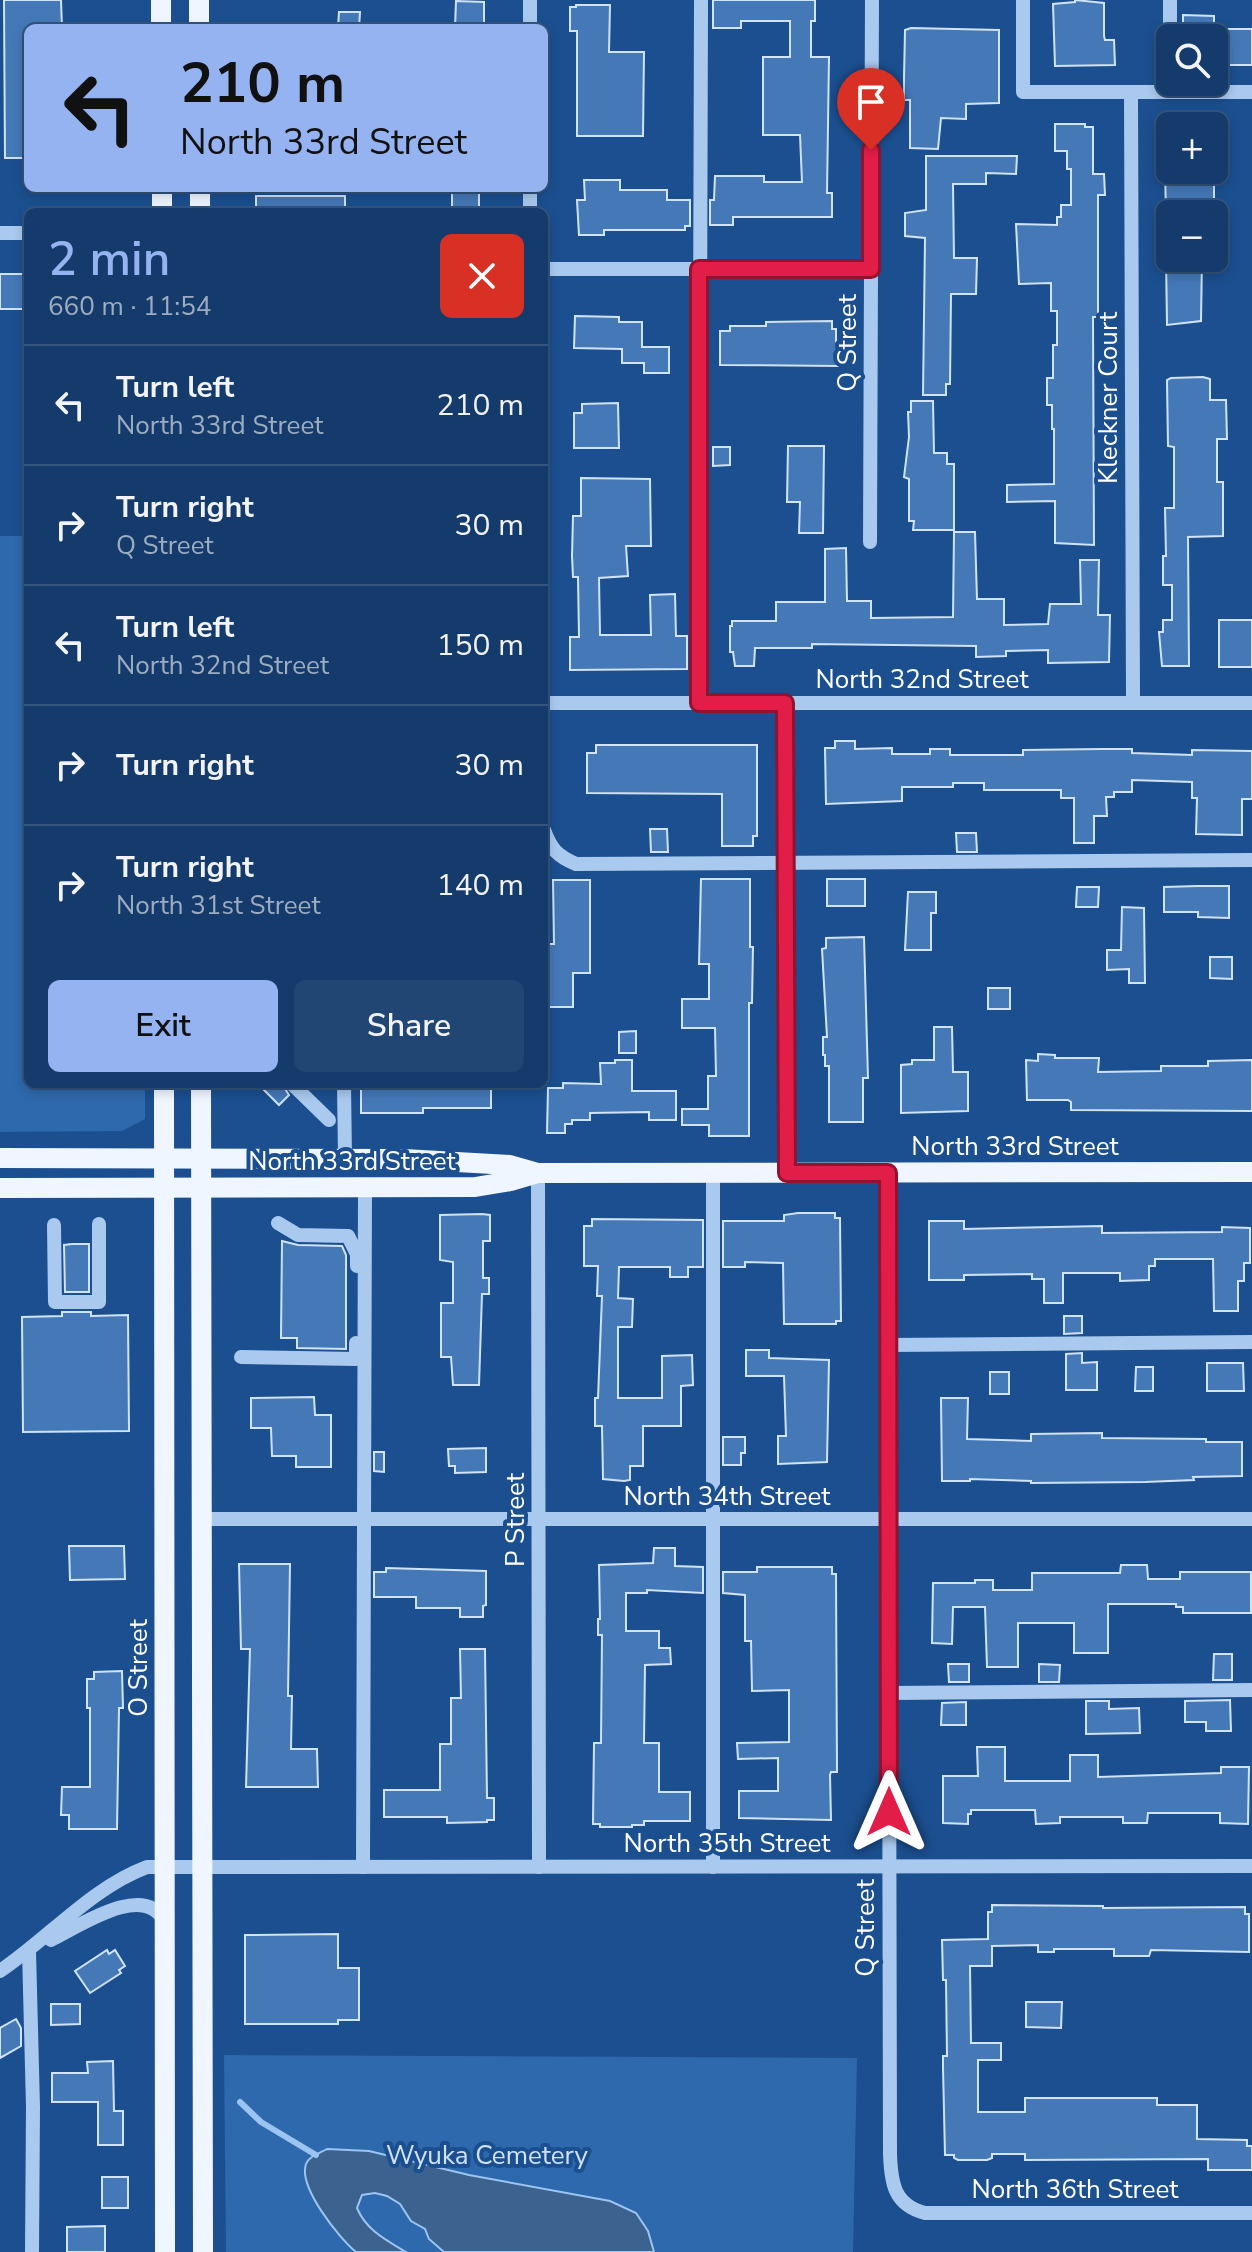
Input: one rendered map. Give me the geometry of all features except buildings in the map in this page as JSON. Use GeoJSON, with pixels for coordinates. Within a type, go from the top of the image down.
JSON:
{"type":"FeatureCollection","features":[{"type":"Feature","properties":{"kind":"main road"},"geometry":{"type":"LineString","coordinates":[[161,0],[161,24]]}},
{"type":"Feature","properties":{"kind":"main road"},"geometry":{"type":"LineString","coordinates":[[199,0],[199,24]]}},
{"type":"Feature","properties":{"kind":"main road","name":"O Street"},"geometry":{"type":"LineString","coordinates":[[164,1088],[165,2252]]}},
{"type":"Feature","properties":{"kind":"main road"},"geometry":{"type":"LineString","coordinates":[[201,1088],[203,2252]]}},
{"type":"Feature","properties":{"kind":"main road","name":"North 33rd Street"},"geometry":{"type":"LineString","coordinates":[[0,1158],[476,1162],[510,1165],[538,1173],[1252,1172]]}},
{"type":"Feature","properties":{"kind":"main road","name":"North 33rd Street"},"geometry":{"type":"LineString","coordinates":[[0,1188],[475,1187],[538,1173]]}},
{"type":"Feature","properties":{"kind":"street"},"geometry":{"type":"LineString","coordinates":[[530,0],[530,24]]}},
{"type":"Feature","properties":{"kind":"street"},"geometry":{"type":"LineString","coordinates":[[699,703],[701,0]]}},
{"type":"Feature","properties":{"kind":"street","name":"Q Street"},"geometry":{"type":"LineString","coordinates":[[870,542],[872,0]]}},
{"type":"Feature","properties":{"kind":"street"},"geometry":{"type":"LineString","coordinates":[[1023,0],[1023,92],[1131,93],[1156,89]]}},
{"type":"Feature","properties":{"kind":"street"},"geometry":{"type":"LineString","coordinates":[[1170,0],[1170,24]]}},
{"type":"Feature","properties":{"kind":"street"},"geometry":{"type":"LineString","coordinates":[[1228,91],[1252,92]]}},
{"type":"Feature","properties":{"kind":"street","name":"Kleckner Court"},"geometry":{"type":"LineString","coordinates":[[1131,93],[1133,703]]}},
{"type":"Feature","properties":{"kind":"street"},"geometry":{"type":"LineString","coordinates":[[0,233],[24,233]]}},
{"type":"Feature","properties":{"kind":"street"},"geometry":{"type":"LineString","coordinates":[[548,269],[871,269]]}},
{"type":"Feature","properties":{"kind":"street","name":"North 32nd Street"},"geometry":{"type":"LineString","coordinates":[[548,703],[1252,703]]}},
{"type":"Feature","properties":{"kind":"street"},"geometry":{"type":"LineString","coordinates":[[785,703],[787,1173]]}},
{"type":"Feature","properties":{"kind":"street"},"geometry":{"type":"LineString","coordinates":[[548,841],[559,857],[576,864],[1252,860]]}},
{"type":"Feature","properties":{"kind":"street"},"geometry":{"type":"LineString","coordinates":[[296,1088],[329,1120]]}},
{"type":"Feature","properties":{"kind":"street"},"geometry":{"type":"LineString","coordinates":[[344,1088],[345,1159]]}},
{"type":"Feature","properties":{"kind":"street","name":"P Street"},"geometry":{"type":"LineString","coordinates":[[538,1173],[539,1867]]}},
{"type":"Feature","properties":{"kind":"street"},"geometry":{"type":"LineString","coordinates":[[713,1173],[713,1867]]}},
{"type":"Feature","properties":{"kind":"street","name":"Q Street"},"geometry":{"type":"LineString","coordinates":[[888,1173],[890,2163],[894,2192],[901,2201]]}},
{"type":"Feature","properties":{"kind":"street"},"geometry":{"type":"LineString","coordinates":[[363,1867],[365,1188]]}},
{"type":"Feature","properties":{"kind":"street"},"geometry":{"type":"LineString","coordinates":[[241,1357],[356,1359],[357,1254],[348,1236],[298,1235],[278,1223]]}},
{"type":"Feature","properties":{"kind":"street"},"geometry":{"type":"LineString","coordinates":[[54,1225],[55,1302],[99,1302],[99,1224]]}},
{"type":"Feature","properties":{"kind":"street"},"geometry":{"type":"LineString","coordinates":[[888,1345],[1252,1342]]}},
{"type":"Feature","properties":{"kind":"street","name":"North 34th Street"},"geometry":{"type":"LineString","coordinates":[[202,1519],[1252,1519]]}},
{"type":"Feature","properties":{"kind":"street"},"geometry":{"type":"LineString","coordinates":[[889,1693],[1252,1690]]}},
{"type":"Feature","properties":{"kind":"street","name":"North 35th Street"},"geometry":{"type":"LineString","coordinates":[[29,1951],[93,1899],[144,1868],[165,1866],[1252,1866]]}},
{"type":"Feature","properties":{"kind":"street"},"geometry":{"type":"LineString","coordinates":[[0,1971],[29,1951],[127,1905],[145,1905],[159,1912],[164,1921]]}},
{"type":"Feature","properties":{"kind":"street"},"geometry":{"type":"LineString","coordinates":[[29,1951],[33,2107],[32,2252]]}},
{"type":"Feature","properties":{"kind":"street","name":"North 36th Street"},"geometry":{"type":"LineString","coordinates":[[901,2201],[912,2209],[933,2213],[1252,2213]]}},
{"type":"Feature","properties":{"kind":"green space"},"geometry":{"type":"Polygon","coordinates":[[[0,536],[24,536],[24,1088],[145,1088],[145,1119],[122,1131],[0,1132],[0,536]]]}},
{"type":"Feature","properties":{"kind":"green space","name":"Wyuka Cemetery"},"geometry":{"type":"Polygon","coordinates":[[[224,2055],[857,2058],[853,2252],[226,2252],[224,2055]]]}},
{"type":"Feature","properties":{"kind":"shaded area"},"geometry":{"type":"Polygon","coordinates":[[[327,2149],[369,2151],[469,2175],[610,2201],[636,2213],[648,2231],[654,2252],[444,2252],[429,2239],[425,2229],[411,2221],[400,2204],[375,2193],[362,2195],[357,2208],[361,2216],[377,2234],[406,2252],[356,2252],[331,2224],[308,2185],[305,2174],[307,2161],[327,2149]]]}},
{"type":"Feature","properties":{"kind":"waterway"},"geometry":{"type":"LineString","coordinates":[[240,2102],[261,2122],[316,2155]]}},
{"type":"Feature","properties":{"kind":"route"},"geometry":{"type":"LineString","coordinates":[[871,150],[871,269],[699,269],[699,703],[785,703],[787,1173],[888,1173],[889,1812]]}}]}
